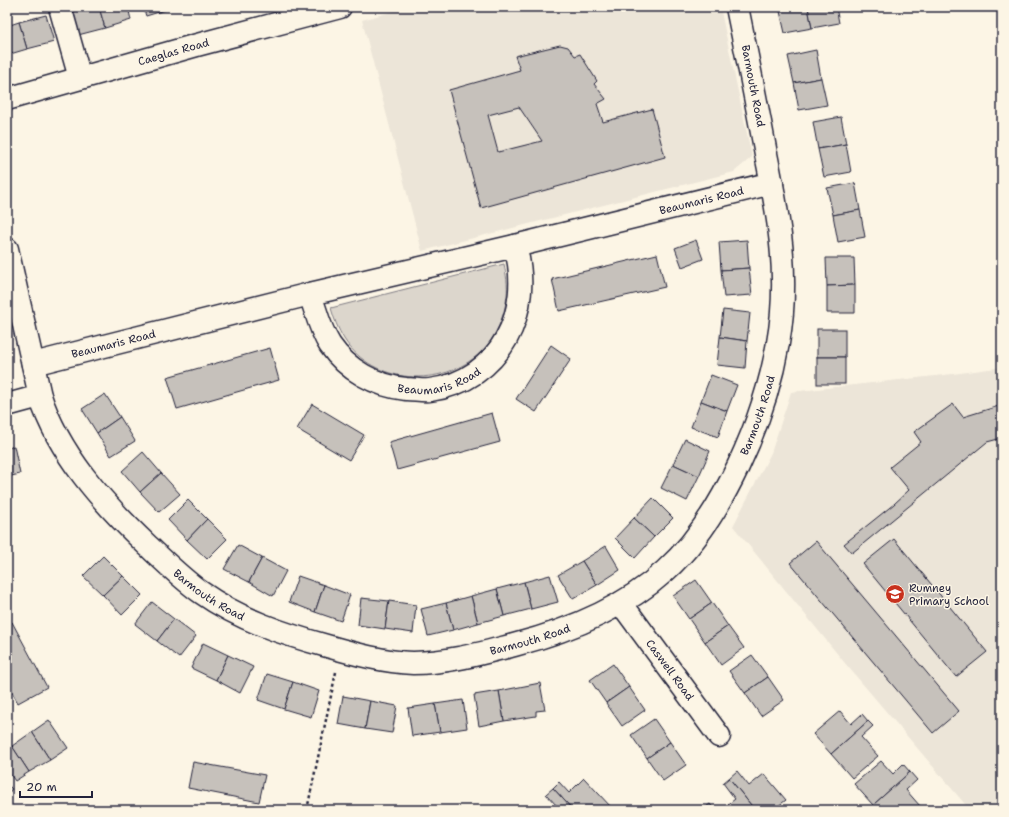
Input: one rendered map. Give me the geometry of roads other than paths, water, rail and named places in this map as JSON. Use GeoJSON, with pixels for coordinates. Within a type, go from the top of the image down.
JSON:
{"type":"FeatureCollection","features":[{"type":"Feature","properties":{"kind":"street"},"geometry":{"type":"LineString","coordinates":[[60,7],[80,78]]}},
{"type":"Feature","properties":{"kind":"street","name":"Caeglas Road"},"geometry":{"type":"LineString","coordinates":[[7,99],[197,45],[340,7]]}},
{"type":"Feature","properties":{"kind":"street","name":"Barmouth Road"},"geometry":{"type":"LineString","coordinates":[[7,249],[40,396],[54,430],[71,458],[95,491],[130,530],[167,564],[201,592],[232,612],[300,639],[340,650],[392,661],[416,663],[446,660],[529,641],[568,628],[621,603],[666,570],[690,546],[707,520],[739,463],[763,404],[779,341],[783,307],[784,275],[782,240],[737,7]]}},
{"type":"Feature","properties":{"kind":"street","name":"Beaumaris Road"},"geometry":{"type":"LineString","coordinates":[[33,364],[310,294],[515,246],[772,183]]}},
{"type":"Feature","properties":{"kind":"street","name":"Beaumaris Road"},"geometry":{"type":"LineString","coordinates":[[310,294],[330,345],[354,369],[373,381],[393,388],[429,390],[447,386],[467,378],[484,367],[501,348],[509,333],[516,318],[521,288],[521,274],[515,246]]}},
{"type":"Feature","properties":{"kind":"street"},"geometry":{"type":"LineString","coordinates":[[7,405],[40,396]]}},
{"type":"Feature","properties":{"kind":"street","name":"Caswell Road"},"geometry":{"type":"LineString","coordinates":[[621,603],[719,736]]}},
{"type":"Feature","properties":{"kind":"place","name":"Rumney Primary School"},"geometry":{"type":"Point","coordinates":[895,594]}}]}
